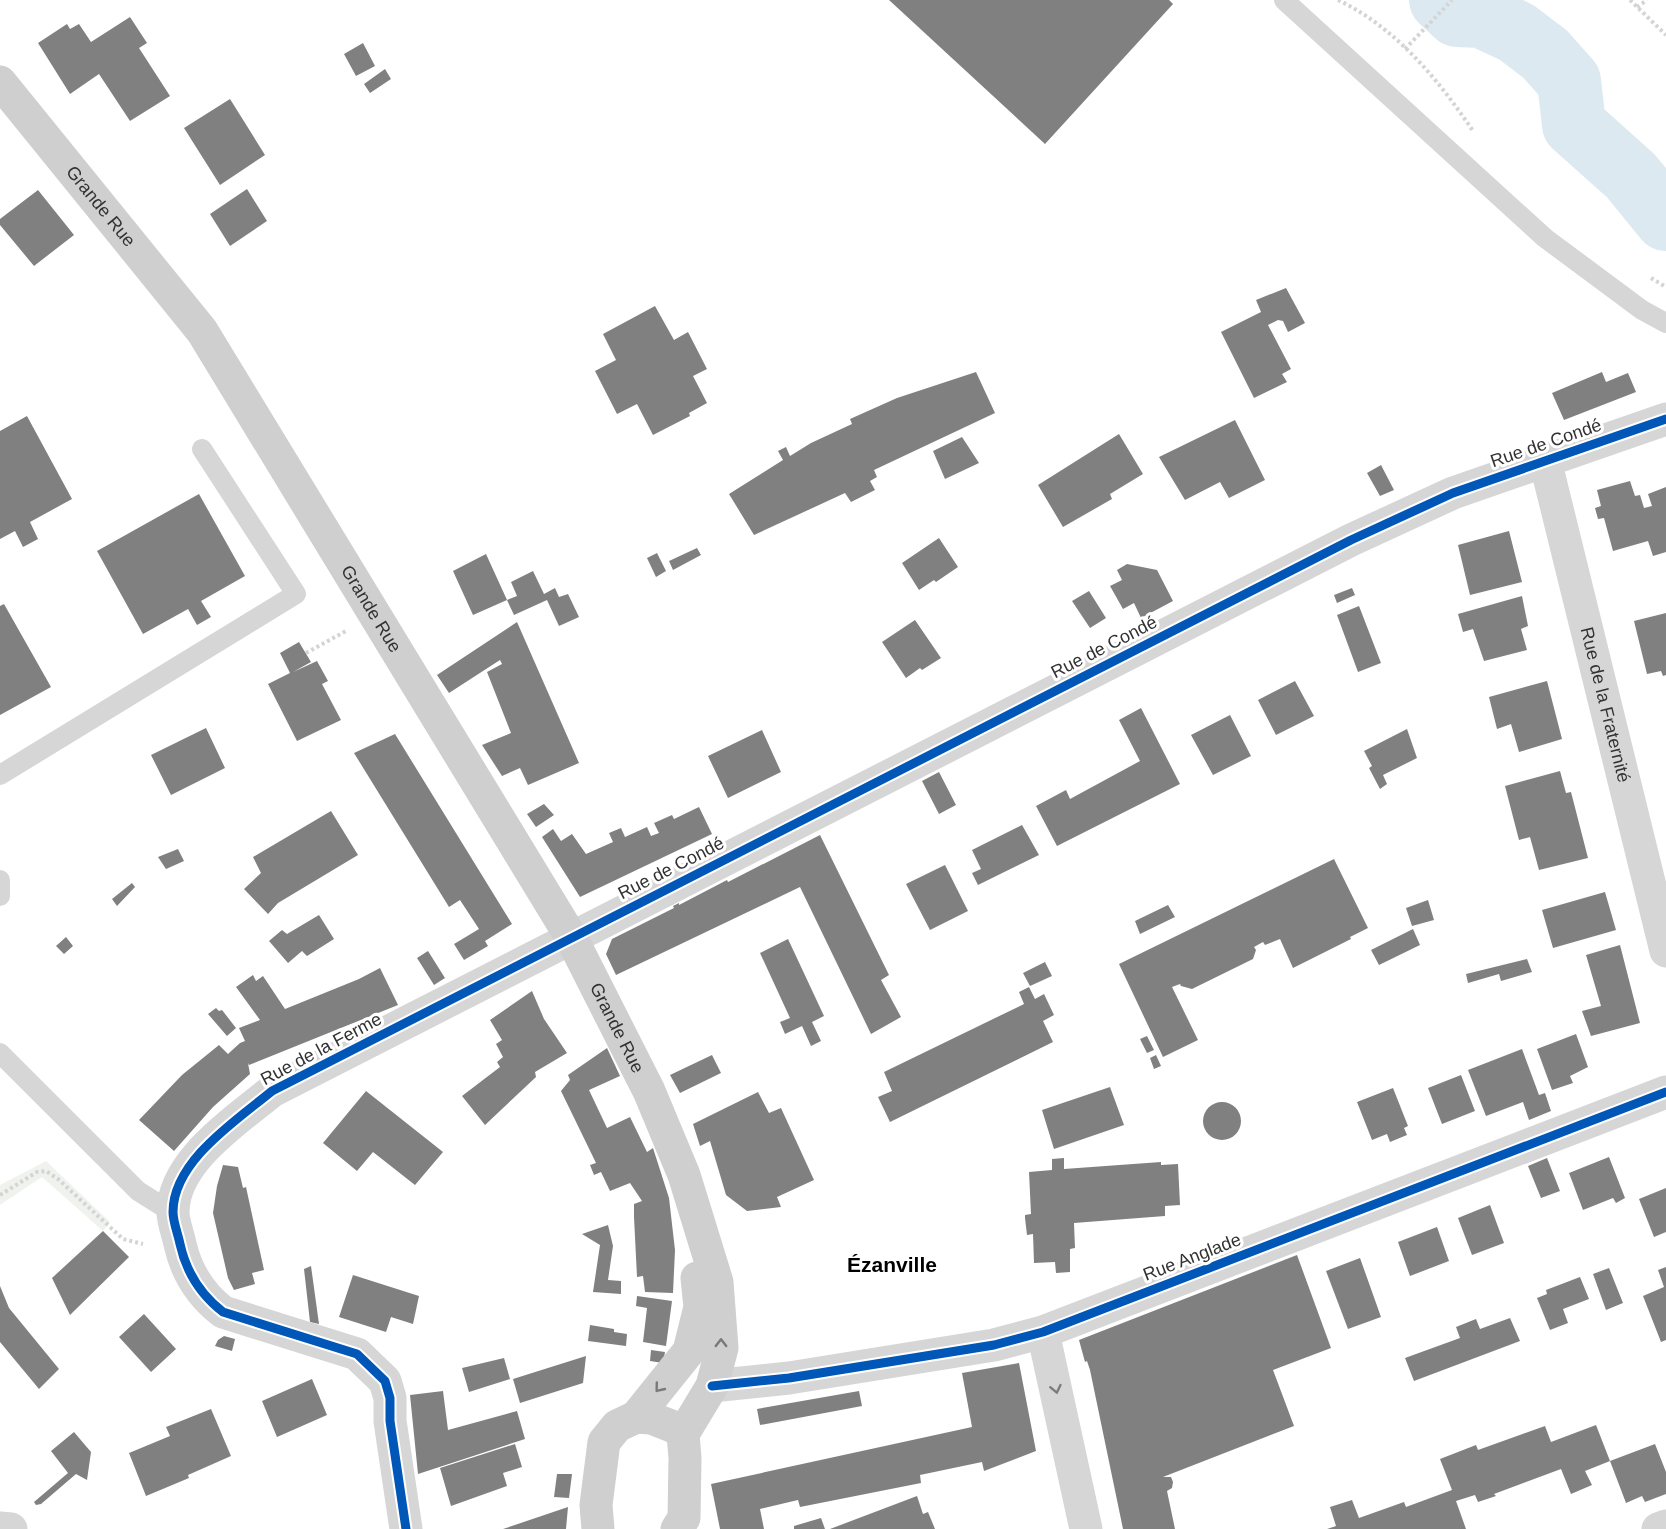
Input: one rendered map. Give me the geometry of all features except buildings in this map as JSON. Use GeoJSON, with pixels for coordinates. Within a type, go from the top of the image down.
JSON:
{"type":"FeatureCollection","features":[{"type":"Feature","properties":{"kind":"main road","name":"Grande Rue"},"geometry":{"type":"LineString","coordinates":[[0,82],[202,331],[571,937],[649,1091],[684,1174],[717,1282],[722,1348],[712,1386],[683,1434]]}},
{"type":"Feature","properties":{"kind":"main road","name":"Grande Rue"},"geometry":{"type":"LineString","coordinates":[[598,1529],[596,1505],[604,1442],[617,1426],[636,1416],[689,1351],[700,1307],[684,1174]]}},
{"type":"Feature","properties":{"kind":"main road"},"geometry":{"type":"LineString","coordinates":[[636,1416],[651,1418],[674,1427],[683,1434],[685,1458],[682,1525]]}},
{"type":"Feature","properties":{"kind":"street","name":"Rue de Condé"},"geometry":{"type":"LineString","coordinates":[[571,937],[1351,540],[1454,493],[1666,419]]}},
{"type":"Feature","properties":{"kind":"street","name":"Rue de la Fraternité"},"geometry":{"type":"LineString","coordinates":[[1545,460],[1666,951]]}},
{"type":"Feature","properties":{"kind":"street","name":"Rue de la Ferme"},"geometry":{"type":"LineString","coordinates":[[406,1529],[390,1421],[390,1398],[385,1382],[357,1354],[223,1312],[207,1300],[195,1282],[182,1252],[173,1213],[177,1188],[188,1167],[222,1132],[272,1091],[571,937]]}},
{"type":"Feature","properties":{"kind":"street","name":"Rue Anglade"},"geometry":{"type":"LineString","coordinates":[[712,1386],[789,1378],[994,1346],[1043,1332],[1666,1092]]}},
{"type":"Feature","properties":{"kind":"street"},"geometry":{"type":"LineString","coordinates":[[1043,1332],[1086,1529]]}},
{"type":"Feature","properties":{"kind":"street"},"geometry":{"type":"LineString","coordinates":[[1658,1529],[1666,1526]]}},
{"type":"Feature","properties":{"kind":"street"},"geometry":{"type":"LineString","coordinates":[[0,1528],[11,1529]]}},
{"type":"Feature","properties":{"kind":"lane"},"geometry":{"type":"LineString","coordinates":[[1284,0],[1545,238],[1642,310],[1666,323]]}},
{"type":"Feature","properties":{"kind":"lane"},"geometry":{"type":"LineString","coordinates":[[0,775],[296,594],[202,449]]}},
{"type":"Feature","properties":{"kind":"lane"},"geometry":{"type":"LineString","coordinates":[[0,880],[0,896]]}},
{"type":"Feature","properties":{"kind":"lane"},"geometry":{"type":"LineString","coordinates":[[0,1053],[138,1191],[173,1213]]}},
{"type":"Feature","properties":{"kind":"path"},"geometry":{"type":"LineString","coordinates":[[1338,0],[1369,16],[1430,73],[1477,138]]}},
{"type":"Feature","properties":{"kind":"path"},"geometry":{"type":"LineString","coordinates":[[1405,49],[1452,0]]}},
{"type":"Feature","properties":{"kind":"path"},"geometry":{"type":"LineString","coordinates":[[1630,0],[1666,35]]}},
{"type":"Feature","properties":{"kind":"path"},"geometry":{"type":"LineString","coordinates":[[1637,7],[1647,0]]}},
{"type":"Feature","properties":{"kind":"path"},"geometry":{"type":"LineString","coordinates":[[1648,277],[1666,287]]}},
{"type":"Feature","properties":{"kind":"path"},"geometry":{"type":"LineString","coordinates":[[306,653],[375,615]]}},
{"type":"Feature","properties":{"kind":"path"},"geometry":{"type":"LineString","coordinates":[[0,1195],[37,1172],[46,1171],[58,1179],[123,1239],[182,1252]]}},
{"type":"Feature","properties":{"kind":"shaded area"},"geometry":{"type":"Polygon","coordinates":[[[46,1161],[110,1222],[103,1231],[42,1177],[0,1205],[0,1185],[46,1161]]]}},
{"type":"Feature","properties":{"kind":"waterway"},"geometry":{"type":"LineString","coordinates":[[1441,0],[1457,15],[1481,16],[1516,32],[1545,54],[1569,81],[1574,125],[1631,176],[1666,219]]}},
{"type":"Feature","properties":{"kind":"cycle path"},"geometry":{"type":"LineString","coordinates":[[406,1529],[390,1421],[390,1398],[385,1381],[357,1354],[223,1312],[195,1282],[186,1264],[173,1212],[176,1193],[184,1176],[209,1143],[272,1091],[1351,540],[1453,493],[1666,419]]}},
{"type":"Feature","properties":{"kind":"cycle path"},"geometry":{"type":"LineString","coordinates":[[712,1386],[789,1378],[994,1345],[1043,1332],[1666,1092]]}},
{"type":"Feature","properties":{"kind":"district","name":"Ézanville"},"geometry":{"type":"Point","coordinates":[892,1265]}}]}
